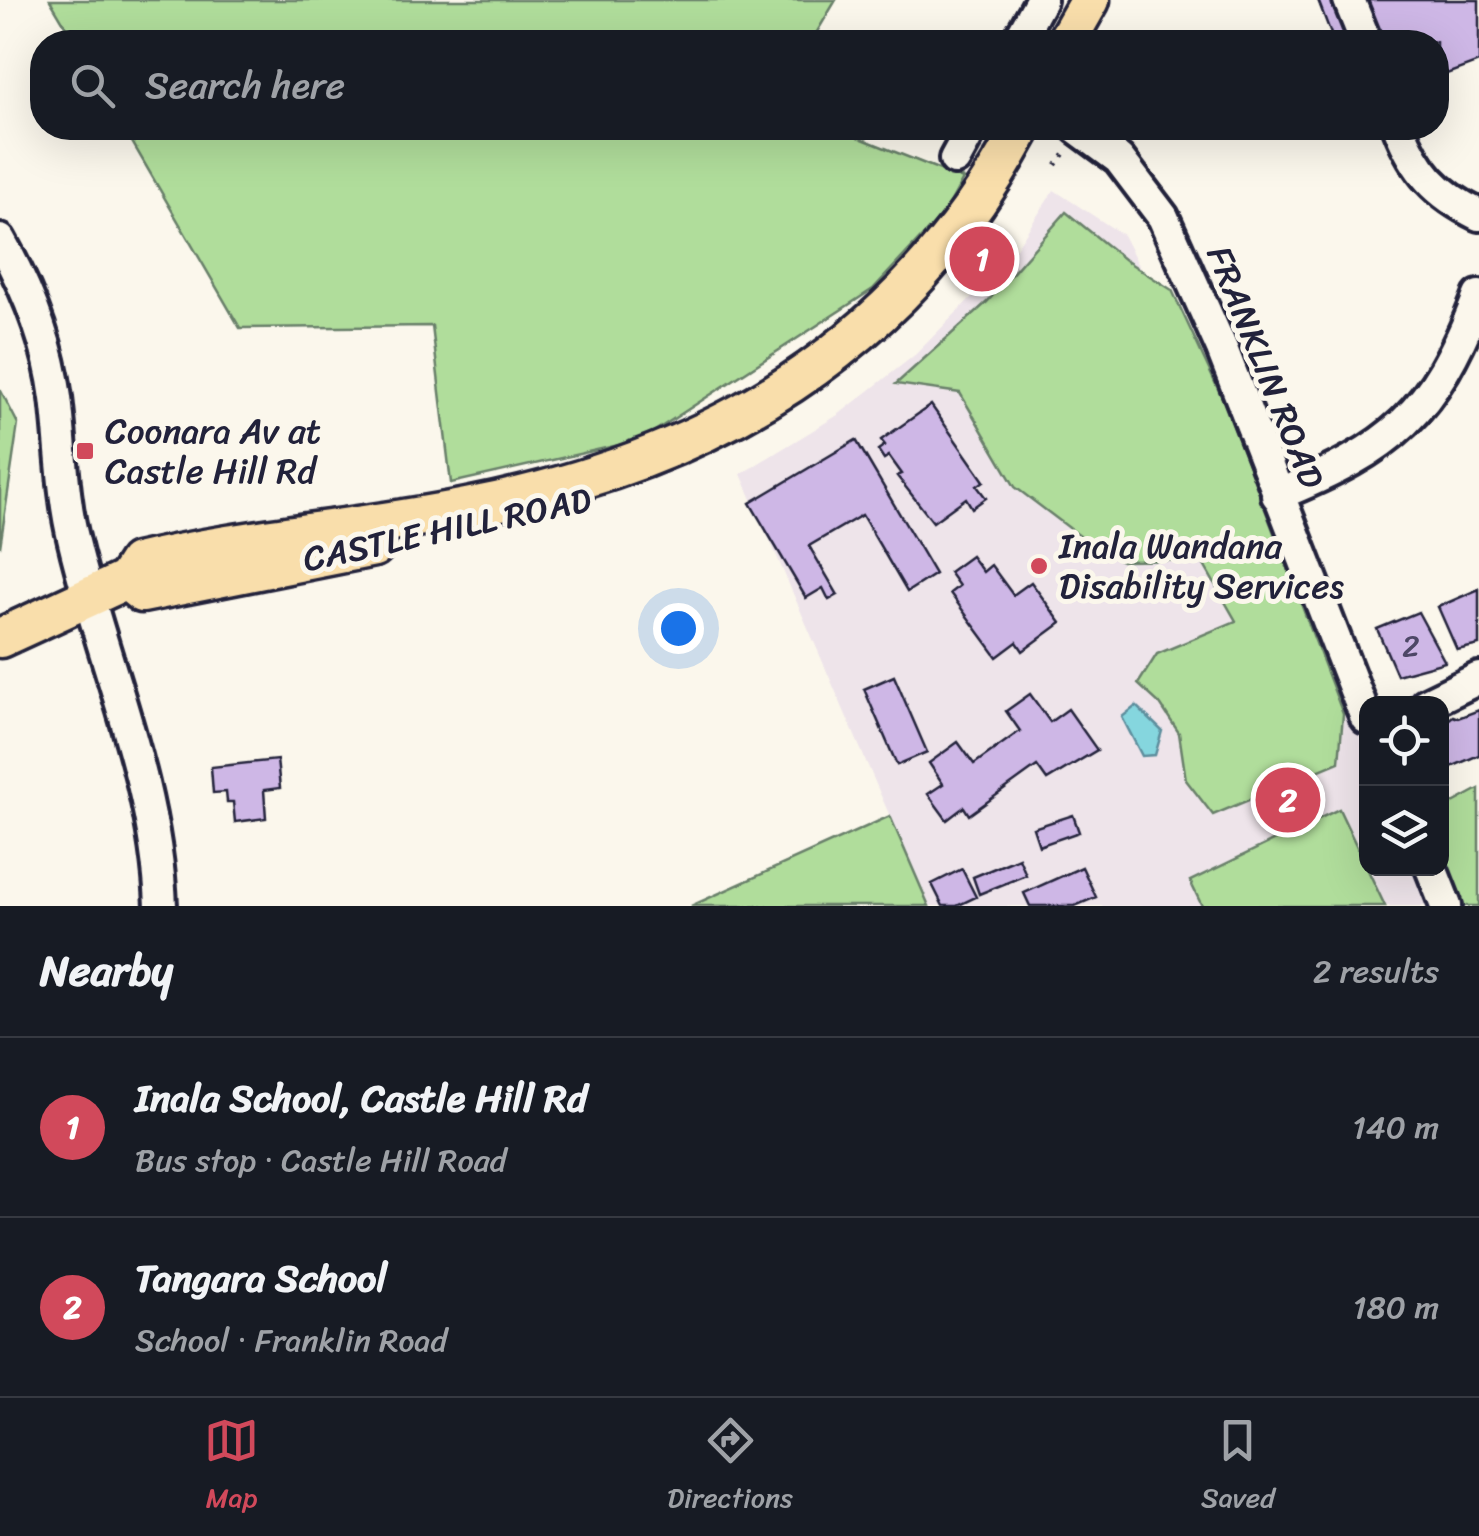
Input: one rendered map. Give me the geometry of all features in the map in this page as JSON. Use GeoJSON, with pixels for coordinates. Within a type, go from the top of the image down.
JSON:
{"type":"FeatureCollection","features":[{"type":"Feature","properties":{"kind":"main road"},"geometry":{"type":"LineString","coordinates":[[1073,30],[1090,0]]}},
{"type":"Feature","properties":{"kind":"main road"},"geometry":{"type":"LineString","coordinates":[[1099,30],[1115,0]]}},
{"type":"Feature","properties":{"kind":"main road","name":"CASTLE HILL ROAD"},"geometry":{"type":"LineString","coordinates":[[0,638],[126,580],[137,563],[200,548],[466,508],[565,486],[630,464],[760,406],[802,379],[893,303],[962,220],[1014,140]]}},
{"type":"Feature","properties":{"kind":"main road","name":"CASTLE HILL ROAD"},"geometry":{"type":"LineString","coordinates":[[126,580],[142,594],[577,506],[776,422],[836,380],[913,314],[986,227],[1040,140]]}},
{"type":"Feature","properties":{"kind":"street"},"geometry":{"type":"LineString","coordinates":[[1025,30],[1042,0]]}},
{"type":"Feature","properties":{"kind":"street"},"geometry":{"type":"LineString","coordinates":[[1349,0],[1361,30]]}},
{"type":"Feature","properties":{"kind":"street"},"geometry":{"type":"LineString","coordinates":[[955,159],[965,140]]}},
{"type":"Feature","properties":{"kind":"street","name":"FRANKLIN ROAD"},"geometry":{"type":"LineString","coordinates":[[1093,140],[1119,159],[1163,218],[1222,349],[1359,700]]}},
{"type":"Feature","properties":{"kind":"street"},"geometry":{"type":"LineString","coordinates":[[1405,140],[1426,180],[1479,215]]}},
{"type":"Feature","properties":{"kind":"street"},"geometry":{"type":"LineString","coordinates":[[0,240],[17,270],[39,330],[56,395],[64,498],[148,799],[161,906]]}},
{"type":"Feature","properties":{"kind":"street"},"geometry":{"type":"LineString","coordinates":[[1277,495],[1352,462],[1408,422],[1444,375],[1479,296]]}},
{"type":"Feature","properties":{"kind":"street"},"geometry":{"type":"LineString","coordinates":[[1442,696],[1479,678]]}},
{"type":"Feature","properties":{"kind":"street"},"geometry":{"type":"LineString","coordinates":[[1433,876],[1446,906]]}},
{"type":"Feature","properties":{"kind":"shaded area","name":"Inala Wandana Disability Services"},"geometry":{"type":"Polygon","coordinates":[[[1054,190],[1123,235],[1330,631],[1359,701],[1359,876],[1434,876],[1446,906],[929,906],[741,474],[838,415],[916,354],[1009,259],[1054,190]]]}},
{"type":"Feature","properties":{"kind":"green space"},"geometry":{"type":"Polygon","coordinates":[[[50,0],[836,0],[818,30],[68,30],[50,0]]]}},
{"type":"Feature","properties":{"kind":"green space"},"geometry":{"type":"Polygon","coordinates":[[[131,140],[865,140],[963,179],[945,212],[873,289],[641,440],[451,483],[432,326],[240,328],[131,140]]]}},
{"type":"Feature","properties":{"kind":"green space"},"geometry":{"type":"Polygon","coordinates":[[[1066,212],[1125,260],[1172,290],[1225,404],[1343,714],[1339,762],[1213,815],[1186,780],[1179,733],[1160,704],[1138,684],[1157,654],[1236,621],[1201,560],[1122,561],[1101,552],[1015,487],[960,393],[896,384],[987,302],[1066,212]]]}},
{"type":"Feature","properties":{"kind":"green space"},"geometry":{"type":"Polygon","coordinates":[[[0,389],[18,424],[0,547],[0,389]]]}},
{"type":"Feature","properties":{"kind":"green space"},"geometry":{"type":"Polygon","coordinates":[[[1479,789],[1479,906],[1463,906],[1449,871],[1449,805],[1479,789]]]}},
{"type":"Feature","properties":{"kind":"green space"},"geometry":{"type":"Polygon","coordinates":[[[1339,809],[1359,851],[1359,876],[1371,876],[1385,906],[1202,906],[1190,881],[1339,809]]]}},
{"type":"Feature","properties":{"kind":"green space"},"geometry":{"type":"Polygon","coordinates":[[[890,816],[929,906],[691,906],[890,816]]]}},
{"type":"Feature","properties":{"kind":"water"},"geometry":{"type":"Polygon","coordinates":[[[1136,706],[1162,731],[1155,755],[1142,756],[1122,717],[1136,706]]]}},
{"type":"Feature","properties":{"kind":"building"},"geometry":{"type":"Polygon","coordinates":[[[1318,0],[1479,0],[1479,62],[1449,73],[1449,30],[1329,30],[1318,0]]]}},
{"type":"Feature","properties":{"kind":"building"},"geometry":{"type":"Polygon","coordinates":[[[931,405],[984,481],[977,486],[986,498],[972,508],[966,498],[933,522],[897,476],[902,474],[889,456],[884,459],[878,450],[885,445],[881,440],[931,405]]]}},
{"type":"Feature","properties":{"kind":"building"},"geometry":{"type":"Polygon","coordinates":[[[856,440],[935,574],[907,592],[862,515],[809,546],[838,595],[829,600],[823,588],[806,598],[750,503],[856,440]]]}},
{"type":"Feature","properties":{"kind":"building"},"geometry":{"type":"Polygon","coordinates":[[[971,556],[983,572],[991,565],[1013,595],[1031,582],[1061,623],[1023,651],[1017,642],[997,657],[950,593],[959,586],[949,572],[971,556]]]}},
{"type":"Feature","properties":{"kind":"building"},"geometry":{"type":"Polygon","coordinates":[[[1479,589],[1479,645],[1457,650],[1438,607],[1479,589]]]}},
{"type":"Feature","properties":{"kind":"building"},"geometry":{"type":"Polygon","coordinates":[[[1418,612],[1445,662],[1397,675],[1377,629],[1418,612]]]}},
{"type":"Feature","properties":{"kind":"building"},"geometry":{"type":"Polygon","coordinates":[[[894,676],[927,752],[897,765],[864,689],[894,676]]]}},
{"type":"Feature","properties":{"kind":"building"},"geometry":{"type":"Polygon","coordinates":[[[1030,694],[1050,722],[1068,709],[1097,750],[1047,780],[1037,766],[969,815],[964,807],[947,820],[928,794],[943,784],[929,763],[958,742],[974,764],[1020,731],[1006,711],[1030,694]]]}},
{"type":"Feature","properties":{"kind":"building"},"geometry":{"type":"Polygon","coordinates":[[[1479,710],[1479,755],[1449,768],[1449,719],[1479,710]]]}},
{"type":"Feature","properties":{"kind":"building"},"geometry":{"type":"Polygon","coordinates":[[[277,760],[280,788],[264,790],[266,818],[235,822],[233,802],[227,802],[226,792],[213,793],[211,767],[277,760]]]}},
{"type":"Feature","properties":{"kind":"building"},"geometry":{"type":"Polygon","coordinates":[[[1073,815],[1079,832],[1039,846],[1033,828],[1073,815]]]}},
{"type":"Feature","properties":{"kind":"building"},"geometry":{"type":"Polygon","coordinates":[[[1019,858],[1026,875],[979,894],[973,877],[1019,858]]]}},
{"type":"Feature","properties":{"kind":"building"},"geometry":{"type":"Polygon","coordinates":[[[1082,867],[1096,897],[1075,906],[1030,906],[1024,893],[1082,867]]]}},
{"type":"Feature","properties":{"kind":"building"},"geometry":{"type":"Polygon","coordinates":[[[962,869],[976,897],[957,906],[943,906],[932,884],[962,869]]]}},
{"type":"Feature","properties":{"kind":"place","name":"Inala School, Castle Hill Rd"},"geometry":{"type":"Point","coordinates":[982,259]}},
{"type":"Feature","properties":{"kind":"place","name":"Coonara Av at Castle Hill Rd"},"geometry":{"type":"Point","coordinates":[85,451]}},
{"type":"Feature","properties":{"kind":"place","name":"Inala Wandana Disability Services"},"geometry":{"type":"Point","coordinates":[1039,566]}},
{"type":"Feature","properties":{"kind":"place","name":"Tangara School"},"geometry":{"type":"Point","coordinates":[1288,800]}}]}
